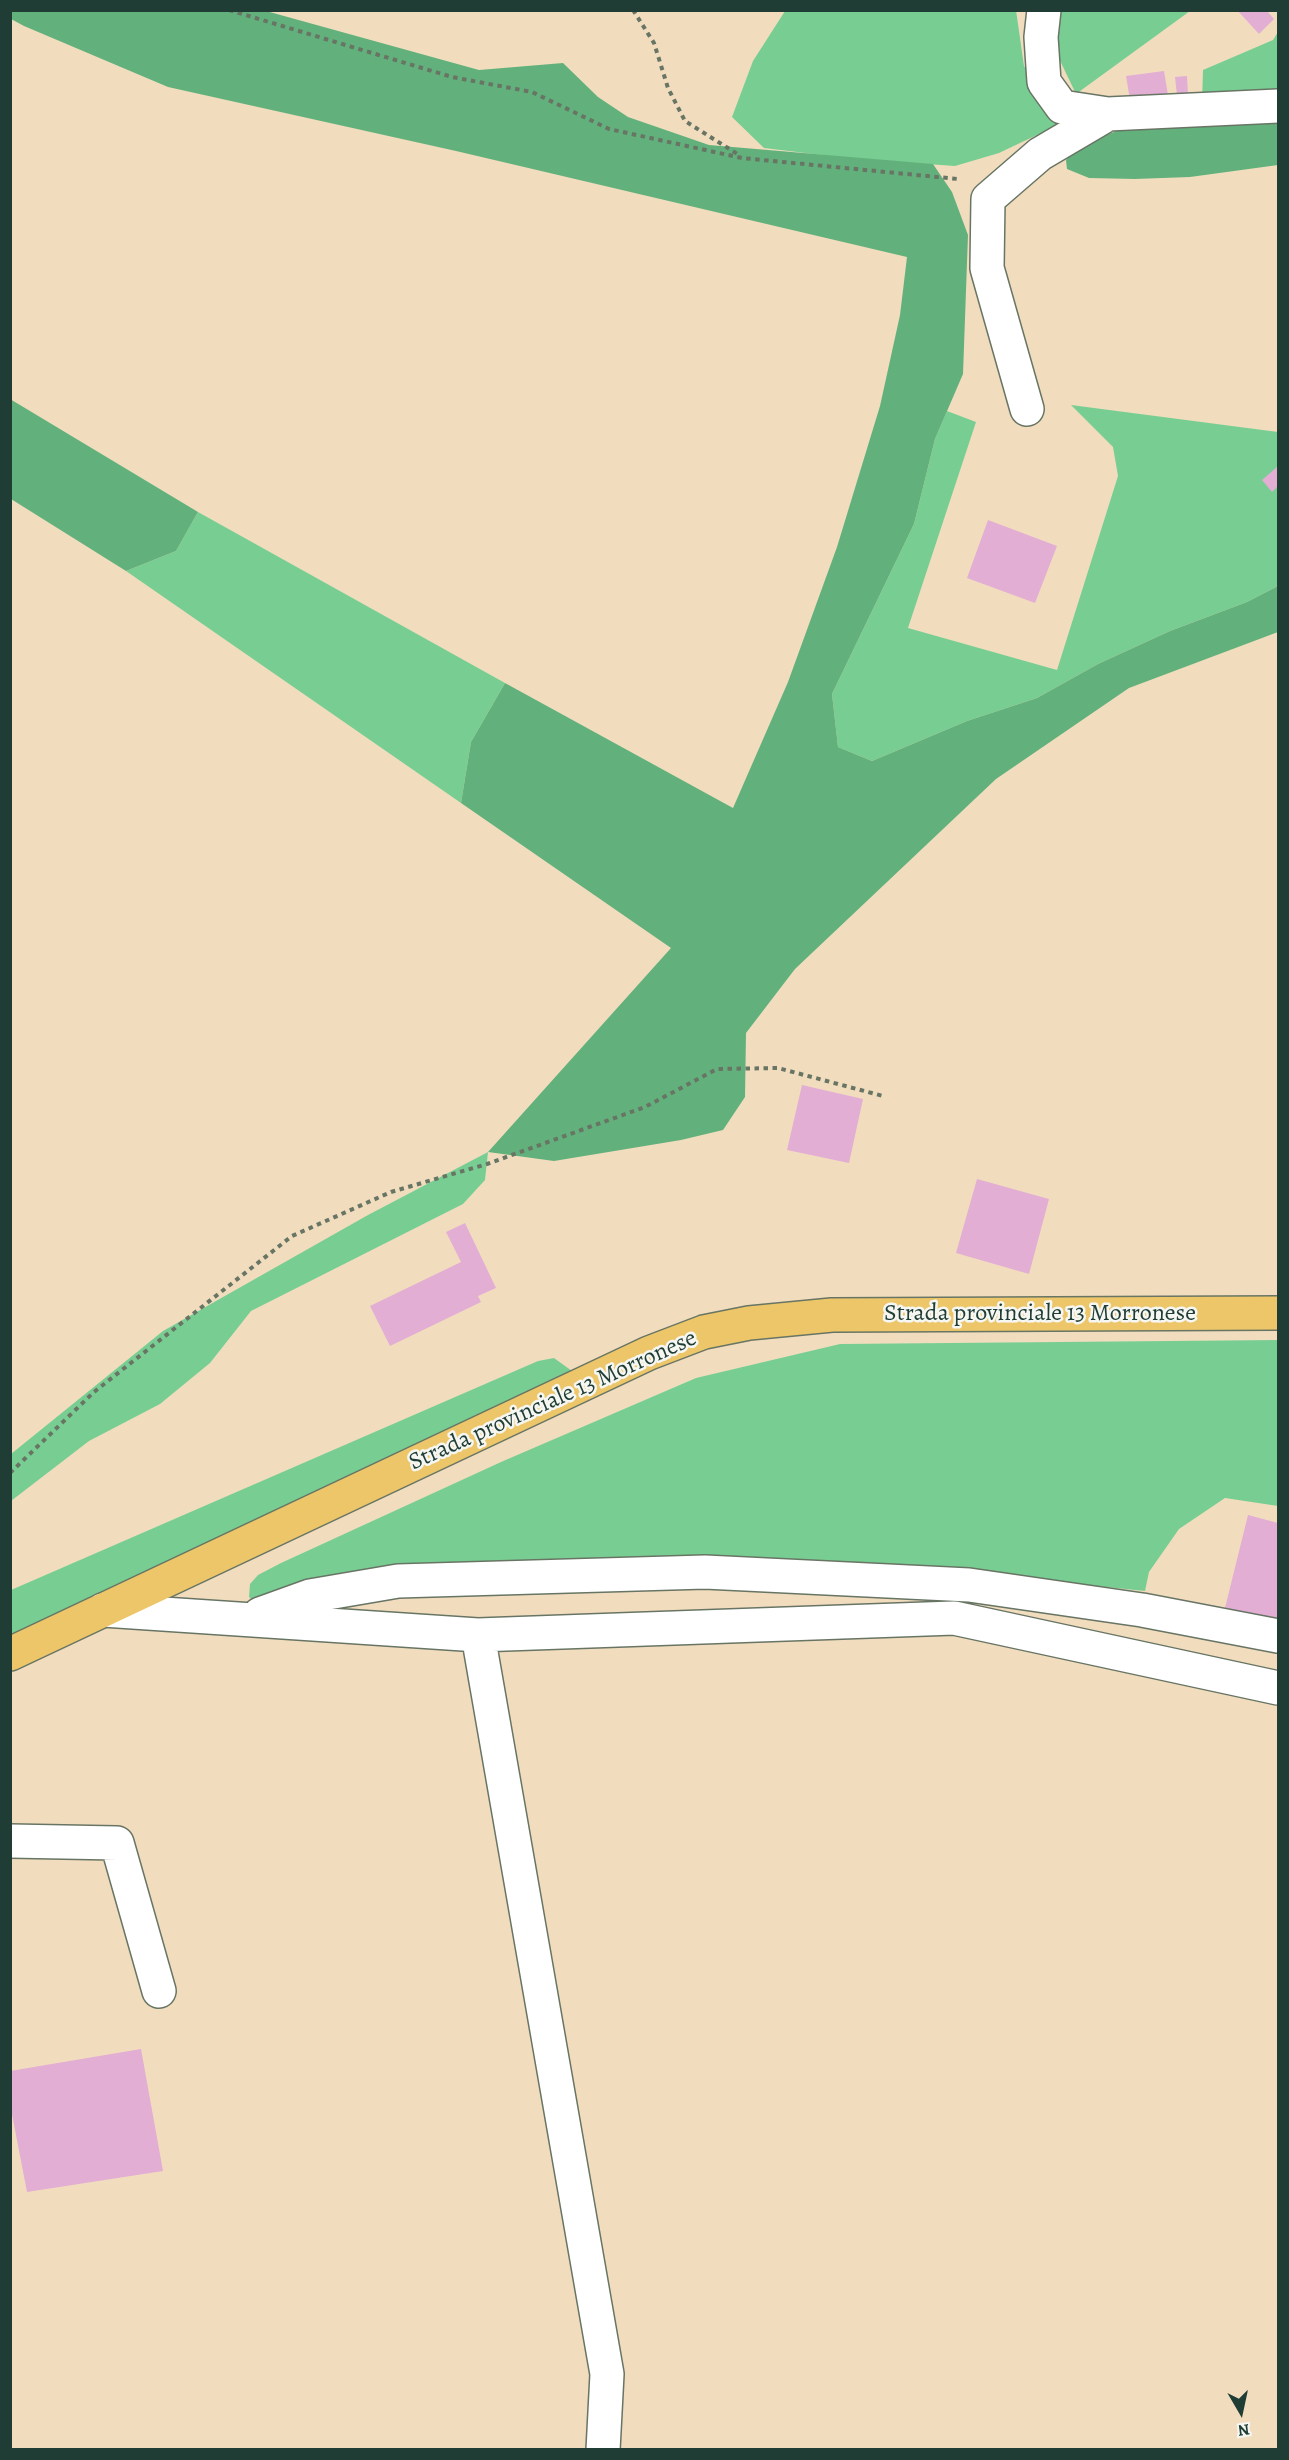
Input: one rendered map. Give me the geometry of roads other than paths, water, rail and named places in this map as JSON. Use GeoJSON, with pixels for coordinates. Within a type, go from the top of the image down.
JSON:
{"type":"FeatureCollection","features":[{"type":"Feature","properties":{"kind":"main road","name":"Strada provinciale 13 Morronese"},"geometry":{"type":"LineString","coordinates":[[10,1653],[639,1357],[704,1332],[749,1323],[832,1316],[1278,1313]]}},
{"type":"Feature","properties":{"kind":"street"},"geometry":{"type":"LineString","coordinates":[[1044,10],[1041,37],[1044,82],[1062,107],[1108,114],[1278,106]]}},
{"type":"Feature","properties":{"kind":"street"},"geometry":{"type":"LineString","coordinates":[[1027,409],[987,268],[988,199],[1040,153],[1108,114]]}},
{"type":"Feature","properties":{"kind":"street"},"geometry":{"type":"LineString","coordinates":[[249,1618],[310,1596],[398,1581],[705,1572],[969,1585],[1142,1610],[1278,1636]]}},
{"type":"Feature","properties":{"kind":"street"},"geometry":{"type":"LineString","coordinates":[[103,1610],[478,1635],[954,1618],[1278,1688]]}},
{"type":"Feature","properties":{"kind":"street"},"geometry":{"type":"LineString","coordinates":[[478,1635],[607,2374],[603,2450]]}},
{"type":"Feature","properties":{"kind":"street"},"geometry":{"type":"LineString","coordinates":[[10,1841],[117,1843],[159,1991]]}}]}
